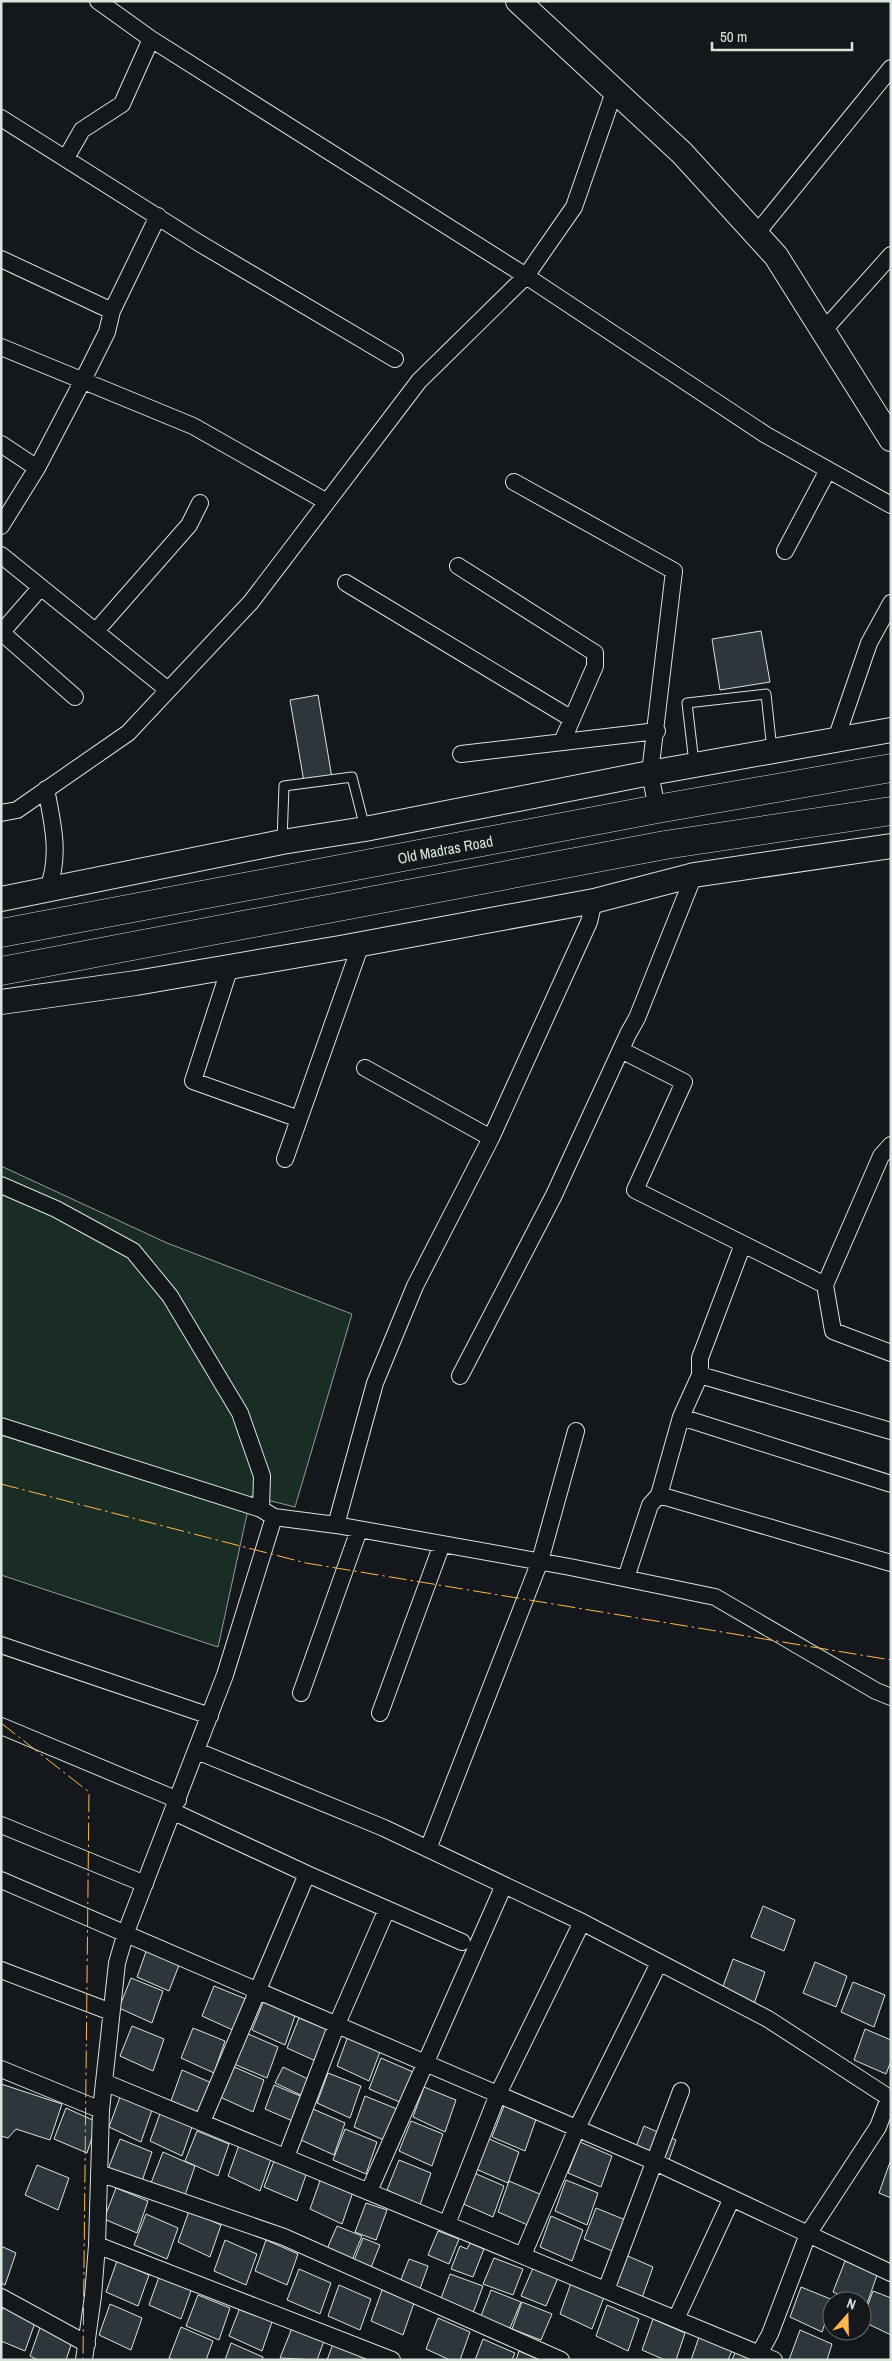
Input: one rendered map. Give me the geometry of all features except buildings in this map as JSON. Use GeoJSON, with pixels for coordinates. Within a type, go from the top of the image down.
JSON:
{"type":"FeatureCollection","features":[{"type":"Feature","properties":{"kind":"highway","name":"Old Madras Road"},"geometry":{"type":"LineString","coordinates":[[1,933],[657,809],[891,768]]}},
{"type":"Feature","properties":{"kind":"highway"},"geometry":{"type":"LineString","coordinates":[[1,971],[655,847],[891,811]]}},
{"type":"Feature","properties":{"kind":"street"},"geometry":{"type":"LineString","coordinates":[[98,1],[152,39],[526,276],[766,435],[891,505]]}},
{"type":"Feature","properties":{"kind":"street"},"geometry":{"type":"LineString","coordinates":[[518,1],[682,153],[776,256],[891,439]]}},
{"type":"Feature","properties":{"kind":"street"},"geometry":{"type":"LineString","coordinates":[[66,158],[82,130],[122,104],[152,39]]}},
{"type":"Feature","properties":{"kind":"street"},"geometry":{"type":"LineString","coordinates":[[756,234],[891,68]]}},
{"type":"Feature","properties":{"kind":"street"},"geometry":{"type":"LineString","coordinates":[[1,813],[17,810],[128,733],[252,602],[419,381],[526,276],[574,207],[615,89]]}},
{"type":"Feature","properties":{"kind":"street"},"geometry":{"type":"LineString","coordinates":[[1,118],[199,243],[396,359]]}},
{"type":"Feature","properties":{"kind":"street"},"geometry":{"type":"LineString","coordinates":[[1,526],[37,468],[83,380],[107,332],[112,311],[158,216]]}},
{"type":"Feature","properties":{"kind":"street"},"geometry":{"type":"LineString","coordinates":[[823,331],[891,255]]}},
{"type":"Feature","properties":{"kind":"street"},"geometry":{"type":"LineString","coordinates":[[1,259],[112,311]]}},
{"type":"Feature","properties":{"kind":"street"},"geometry":{"type":"LineString","coordinates":[[1,347],[193,426],[327,502]]}},
{"type":"Feature","properties":{"kind":"street"},"geometry":{"type":"LineString","coordinates":[[1,444],[37,468]]}},
{"type":"Feature","properties":{"kind":"street"},"geometry":{"type":"LineString","coordinates":[[785,551],[828,470]]}},
{"type":"Feature","properties":{"kind":"street"},"geometry":{"type":"LineString","coordinates":[[514,482],[674,571],[657,731],[650,773],[657,809]]}},
{"type":"Feature","properties":{"kind":"street"},"geometry":{"type":"LineString","coordinates":[[96,631],[189,525],[200,504]]}},
{"type":"Feature","properties":{"kind":"street"},"geometry":{"type":"LineString","coordinates":[[1,554],[168,690]]}},
{"type":"Feature","properties":{"kind":"street"},"geometry":{"type":"LineString","coordinates":[[458,566],[595,653],[595,666],[562,742]]}},
{"type":"Feature","properties":{"kind":"street"},"geometry":{"type":"LineString","coordinates":[[346,583],[572,719]]}},
{"type":"Feature","properties":{"kind":"street"},"geometry":{"type":"LineString","coordinates":[[41,587],[1,632],[75,697]]}},
{"type":"Feature","properties":{"kind":"street"},"geometry":{"type":"LineString","coordinates":[[836,739],[869,643],[891,603]]}},
{"type":"Feature","properties":{"kind":"street"},"geometry":{"type":"LineString","coordinates":[[1,899],[282,842],[365,829],[650,773],[891,730]]}},
{"type":"Feature","properties":{"kind":"street"},"geometry":{"type":"LineString","coordinates":[[460,754],[657,731]]}},
{"type":"Feature","properties":{"kind":"street"},"geometry":{"type":"LineString","coordinates":[[46,789],[54,837],[55,865],[47,891]]}},
{"type":"Feature","properties":{"kind":"street"},"geometry":{"type":"LineString","coordinates":[[1,1002],[136,984],[594,901],[694,875],[891,846]]}},
{"type":"Feature","properties":{"kind":"street"},"geometry":{"type":"LineString","coordinates":[[460,1376],[554,1195],[637,1018],[694,875]]}},
{"type":"Feature","properties":{"kind":"street"},"geometry":{"type":"LineString","coordinates":[[336,1525],[375,1383],[415,1286],[491,1138],[589,922],[594,901]]}},
{"type":"Feature","properties":{"kind":"street"},"geometry":{"type":"LineString","coordinates":[[284,1159],[361,944]]}},
{"type":"Feature","properties":{"kind":"street"},"geometry":{"type":"LineString","coordinates":[[230,967],[193,1081],[299,1119]]}},
{"type":"Feature","properties":{"kind":"street"},"geometry":{"type":"LineString","coordinates":[[621,1050],[684,1082],[635,1190],[825,1285]]}},
{"type":"Feature","properties":{"kind":"street"},"geometry":{"type":"LineString","coordinates":[[366,1068],[491,1138]]}},
{"type":"Feature","properties":{"kind":"street"},"geometry":{"type":"LineString","coordinates":[[891,1145],[881,1156],[825,1285],[833,1331],[891,1353]]}},
{"type":"Feature","properties":{"kind":"street"},"geometry":{"type":"LineString","coordinates":[[1,1185],[56,1209],[132,1251],[170,1296],[240,1413],[262,1476],[267,1513],[225,1675],[126,1932],[117,1963],[101,2110],[97,2245],[88,2344],[84,2360]]}},
{"type":"Feature","properties":{"kind":"street"},"geometry":{"type":"LineString","coordinates":[[626,1578],[650,1505],[660,1495],[681,1416],[700,1375],[700,1358],[743,1244]]}},
{"type":"Feature","properties":{"kind":"street"},"geometry":{"type":"LineString","coordinates":[[700,1375],[891,1431]]}},
{"type":"Feature","properties":{"kind":"street"},"geometry":{"type":"LineString","coordinates":[[681,1416],[891,1484]]}},
{"type":"Feature","properties":{"kind":"street"},"geometry":{"type":"LineString","coordinates":[[1,1426],[267,1513],[540,1561],[715,1597],[876,1691],[891,1697]]}},
{"type":"Feature","properties":{"kind":"street"},"geometry":{"type":"LineString","coordinates":[[428,1849],[540,1561],[576,1431]]}},
{"type":"Feature","properties":{"kind":"street"},"geometry":{"type":"LineString","coordinates":[[660,1495],[891,1563]]}},
{"type":"Feature","properties":{"kind":"street"},"geometry":{"type":"LineString","coordinates":[[301,1693],[359,1530]]}},
{"type":"Feature","properties":{"kind":"street"},"geometry":{"type":"LineString","coordinates":[[380,1713],[442,1544]]}},
{"type":"Feature","properties":{"kind":"street"},"geometry":{"type":"LineString","coordinates":[[1,1645],[210,1716]]}},
{"type":"Feature","properties":{"kind":"street"},"geometry":{"type":"LineString","coordinates":[[1,1726],[176,1806],[307,1874],[462,1942]]}},
{"type":"Feature","properties":{"kind":"street"},"geometry":{"type":"LineString","coordinates":[[104,2082],[767,2357],[770,2334],[808,2234],[878,2127],[890,2098],[768,2019],[582,1922],[384,1828],[197,1750]]}},
{"type":"Feature","properties":{"kind":"street"},"geometry":{"type":"LineString","coordinates":[[1,1825],[145,1884]]}},
{"type":"Feature","properties":{"kind":"street"},"geometry":{"type":"LineString","coordinates":[[202,2122],[307,1874]]}},
{"type":"Feature","properties":{"kind":"street"},"geometry":{"type":"LineString","coordinates":[[1,1880],[126,1932],[655,2162],[891,2273]]}},
{"type":"Feature","properties":{"kind":"street"},"geometry":{"type":"LineString","coordinates":[[369,2192],[504,1885]]}},
{"type":"Feature","properties":{"kind":"street"},"geometry":{"type":"LineString","coordinates":[[286,2157],[337,2024],[387,1909]]}},
{"type":"Feature","properties":{"kind":"street"},"geometry":{"type":"LineString","coordinates":[[447,2224],[498,2094],[582,1922]]}},
{"type":"Feature","properties":{"kind":"street"},"geometry":{"type":"LineString","coordinates":[[523,2255],[577,2128],[659,1963]]}},
{"type":"Feature","properties":{"kind":"street"},"geometry":{"type":"LineString","coordinates":[[1,1970],[111,2012]]}},
{"type":"Feature","properties":{"kind":"street"},"geometry":{"type":"LineString","coordinates":[[1,2069],[101,2110]]}},
{"type":"Feature","properties":{"kind":"street"},"geometry":{"type":"LineString","coordinates":[[606,2290],[681,2091]]}},
{"type":"Feature","properties":{"kind":"street"},"geometry":{"type":"LineString","coordinates":[[99,2173],[284,2237],[561,2360]]}},
{"type":"Feature","properties":{"kind":"street"},"geometry":{"type":"LineString","coordinates":[[676,2319],[732,2198]]}},
{"type":"Feature","properties":{"kind":"street"},"geometry":{"type":"LineString","coordinates":[[97,2245],[392,2360]]}},
{"type":"Feature","properties":{"kind":"street"},"geometry":{"type":"LineString","coordinates":[[1,2297],[88,2344]]}},
{"type":"Feature","properties":{"kind":"lane"},"geometry":{"type":"LineString","coordinates":[[694,766],[687,703],[766,694],[772,751]]}},
{"type":"Feature","properties":{"kind":"lane"},"geometry":{"type":"LineString","coordinates":[[282,842],[284,786],[352,777],[365,829]]}},
{"type":"Feature","properties":{"kind":"green space"},"geometry":{"type":"Polygon","coordinates":[[[1,1166],[167,1243],[352,1314],[295,1507],[251,1496],[218,1647],[1,1575],[1,1166]]]}},
{"type":"Feature","properties":{"kind":"power"},"geometry":{"type":"LineString","coordinates":[[1,1484],[306,1563],[891,1660]]}},
{"type":"Feature","properties":{"kind":"power"},"geometry":{"type":"LineString","coordinates":[[1,1723],[89,1792],[83,2360]]}}]}
